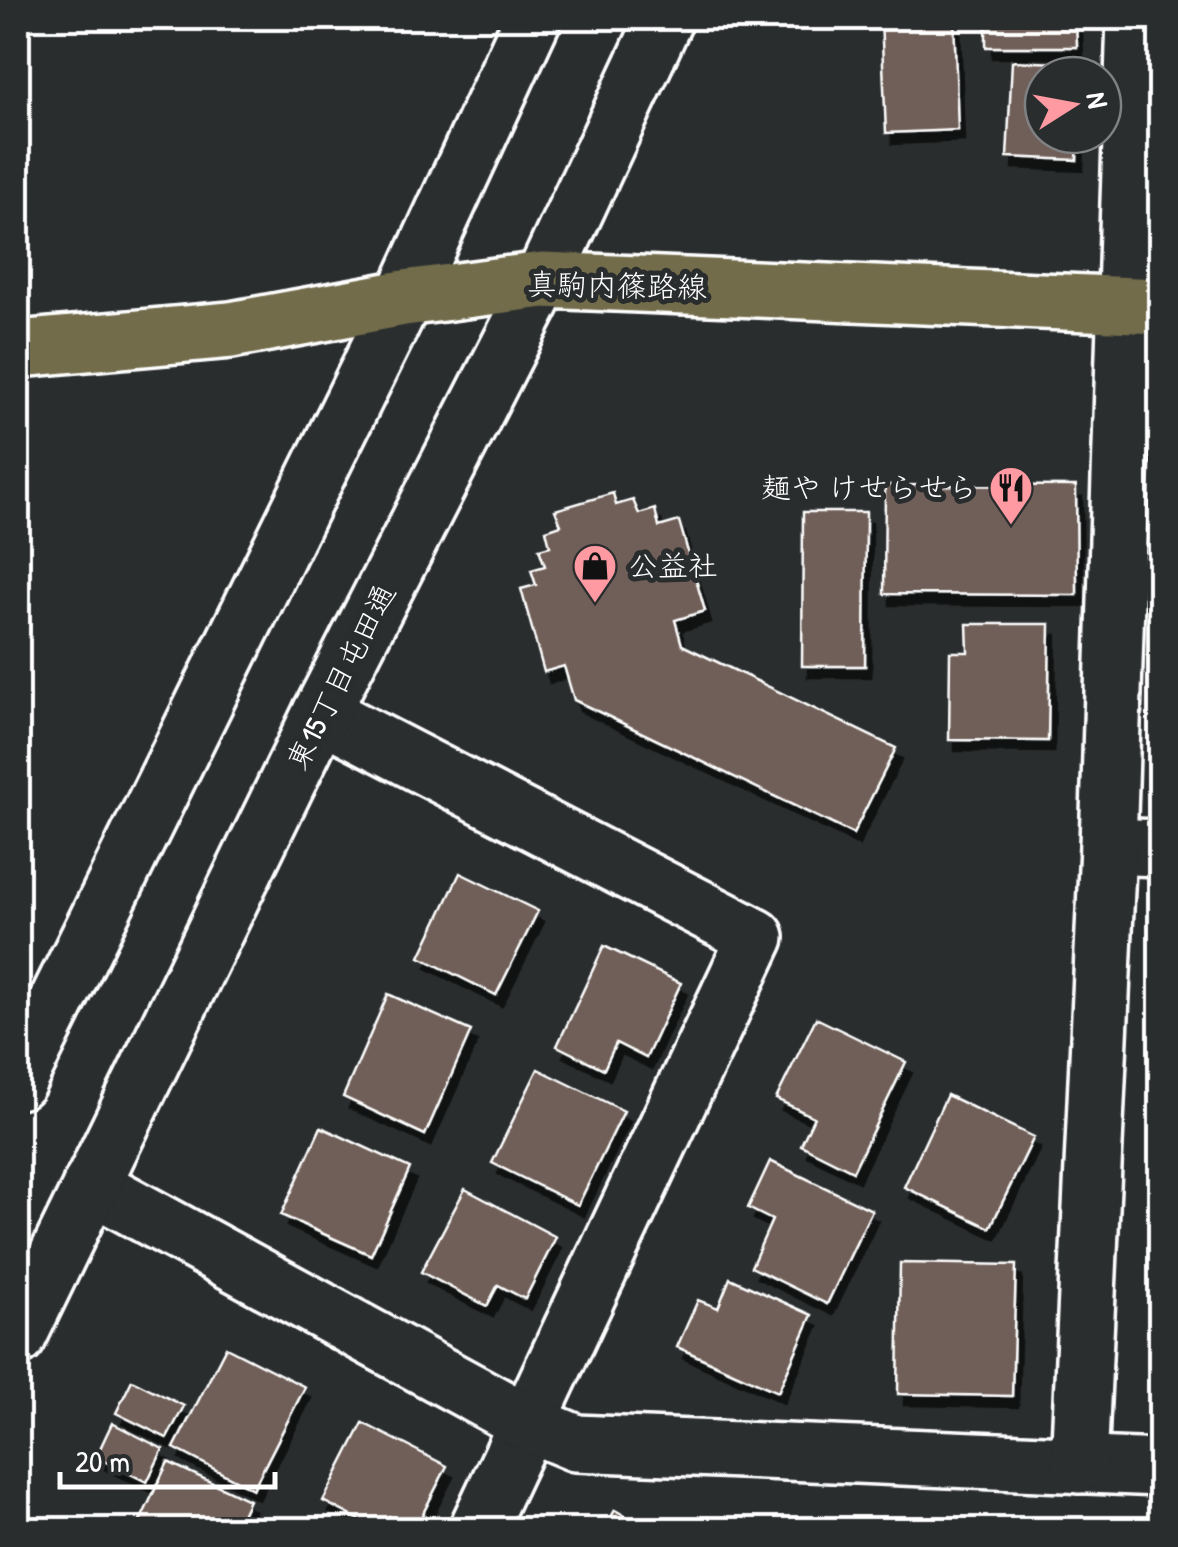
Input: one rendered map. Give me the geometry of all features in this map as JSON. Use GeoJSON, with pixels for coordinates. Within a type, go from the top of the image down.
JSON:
{"type":"FeatureCollection","features":[{"type":"Feature","properties":{"kind":"main road","name":"真駒内篠路線"},"geometry":{"type":"LineString","coordinates":[[18,349],[231,330],[404,298],[544,280],[1143,305]]}},
{"type":"Feature","properties":{"kind":"street"},"geometry":{"type":"LineString","coordinates":[[18,1081],[404,298],[534,18]]}},
{"type":"Feature","properties":{"kind":"street","name":"東15丁目屯田通"},"geometry":{"type":"LineString","coordinates":[[18,1337],[322,713],[544,280],[665,18]]}},
{"type":"Feature","properties":{"kind":"street"},"geometry":{"type":"LineString","coordinates":[[1079,1465],[1134,847],[1143,305],[1135,18]]}},
{"type":"Feature","properties":{"kind":"street"},"geometry":{"type":"LineString","coordinates":[[322,713],[756,937],[477,1530]]}},
{"type":"Feature","properties":{"kind":"street"},"geometry":{"type":"LineString","coordinates":[[91,1185],[528,1423],[576,1443],[1160,1468]]}},
{"type":"Feature","properties":{"kind":"building"},"geometry":{"type":"Polygon","coordinates":[[[881,18],[954,18],[958,130],[886,133],[881,18]]]}},
{"type":"Feature","properties":{"kind":"building"},"geometry":{"type":"Polygon","coordinates":[[[986,18],[1076,18],[1077,47],[986,47],[986,18]]]}},
{"type":"Feature","properties":{"kind":"building"},"geometry":{"type":"Polygon","coordinates":[[[1012,61],[1023,61],[1023,155],[1077,155],[1077,160],[1007,157],[1012,61]]]}},
{"type":"Feature","properties":{"kind":"building"},"geometry":{"type":"Polygon","coordinates":[[[885,485],[1076,486],[1077,595],[884,594],[885,485]]]}},
{"type":"Feature","properties":{"kind":"building"},"geometry":{"type":"Polygon","coordinates":[[[613,493],[616,505],[633,500],[639,514],[655,509],[659,527],[679,521],[705,611],[675,620],[682,645],[896,748],[853,834],[574,700],[564,666],[544,672],[521,589],[536,585],[531,570],[545,566],[539,549],[550,546],[546,530],[561,525],[555,510],[613,493]]]}},
{"type":"Feature","properties":{"kind":"building"},"geometry":{"type":"Polygon","coordinates":[[[803,512],[866,512],[865,666],[802,666],[803,512]]]}},
{"type":"Feature","properties":{"kind":"building"},"geometry":{"type":"Polygon","coordinates":[[[967,624],[1050,624],[1048,741],[949,740],[950,652],[968,652],[967,624]]]}},
{"type":"Feature","properties":{"kind":"building"},"geometry":{"type":"Polygon","coordinates":[[[460,873],[538,911],[496,995],[420,957],[460,873]]]}},
{"type":"Feature","properties":{"kind":"building"},"geometry":{"type":"Polygon","coordinates":[[[604,946],[681,983],[646,1058],[616,1043],[604,1069],[557,1046],[604,946]]]}},
{"type":"Feature","properties":{"kind":"building"},"geometry":{"type":"Polygon","coordinates":[[[388,994],[471,1031],[425,1135],[343,1097],[388,994]]]}},
{"type":"Feature","properties":{"kind":"building"},"geometry":{"type":"Polygon","coordinates":[[[816,1018],[906,1062],[853,1171],[801,1145],[814,1117],[776,1099],[816,1018]]]}},
{"type":"Feature","properties":{"kind":"building"},"geometry":{"type":"Polygon","coordinates":[[[538,1069],[624,1111],[578,1205],[492,1163],[538,1069]]]}},
{"type":"Feature","properties":{"kind":"building"},"geometry":{"type":"Polygon","coordinates":[[[947,1095],[1034,1137],[990,1228],[904,1187],[947,1095]]]}},
{"type":"Feature","properties":{"kind":"building"},"geometry":{"type":"Polygon","coordinates":[[[321,1127],[410,1168],[371,1255],[281,1215],[321,1127]]]}},
{"type":"Feature","properties":{"kind":"building"},"geometry":{"type":"Polygon","coordinates":[[[770,1161],[872,1210],[827,1304],[751,1267],[772,1220],[748,1208],[770,1161]]]}},
{"type":"Feature","properties":{"kind":"building"},"geometry":{"type":"Polygon","coordinates":[[[465,1189],[556,1237],[525,1299],[498,1285],[487,1306],[421,1272],[465,1189]]]}},
{"type":"Feature","properties":{"kind":"building"},"geometry":{"type":"Polygon","coordinates":[[[900,1263],[1016,1265],[1012,1396],[898,1394],[900,1263]]]}},
{"type":"Feature","properties":{"kind":"building"},"geometry":{"type":"Polygon","coordinates":[[[730,1278],[812,1315],[778,1392],[677,1347],[698,1300],[718,1308],[730,1278]]]}},
{"type":"Feature","properties":{"kind":"building"},"geometry":{"type":"Polygon","coordinates":[[[226,1347],[305,1387],[253,1489],[174,1448],[226,1347]]]}},
{"type":"Feature","properties":{"kind":"building"},"geometry":{"type":"Polygon","coordinates":[[[132,1380],[184,1406],[167,1438],[116,1413],[132,1380]]]}},
{"type":"Feature","properties":{"kind":"building"},"geometry":{"type":"Polygon","coordinates":[[[112,1423],[163,1449],[147,1482],[96,1457],[112,1423]]]}},
{"type":"Feature","properties":{"kind":"building"},"geometry":{"type":"Polygon","coordinates":[[[363,1423],[447,1466],[415,1529],[389,1516],[379,1530],[323,1501],[363,1423]]]}},
{"type":"Feature","properties":{"kind":"building"},"geometry":{"type":"Polygon","coordinates":[[[168,1462],[249,1500],[235,1530],[136,1530],[168,1462]]]}},
{"type":"Feature","properties":{"kind":"building"},"geometry":{"type":"Polygon","coordinates":[[[615,1510],[650,1530],[604,1530],[615,1510]]]}},
{"type":"Feature","properties":{"kind":"place","name":"麺や けせらせら"},"geometry":{"type":"Point","coordinates":[1011,526]}},
{"type":"Feature","properties":{"kind":"place","name":"公益社"},"geometry":{"type":"Point","coordinates":[595,604]}}]}
